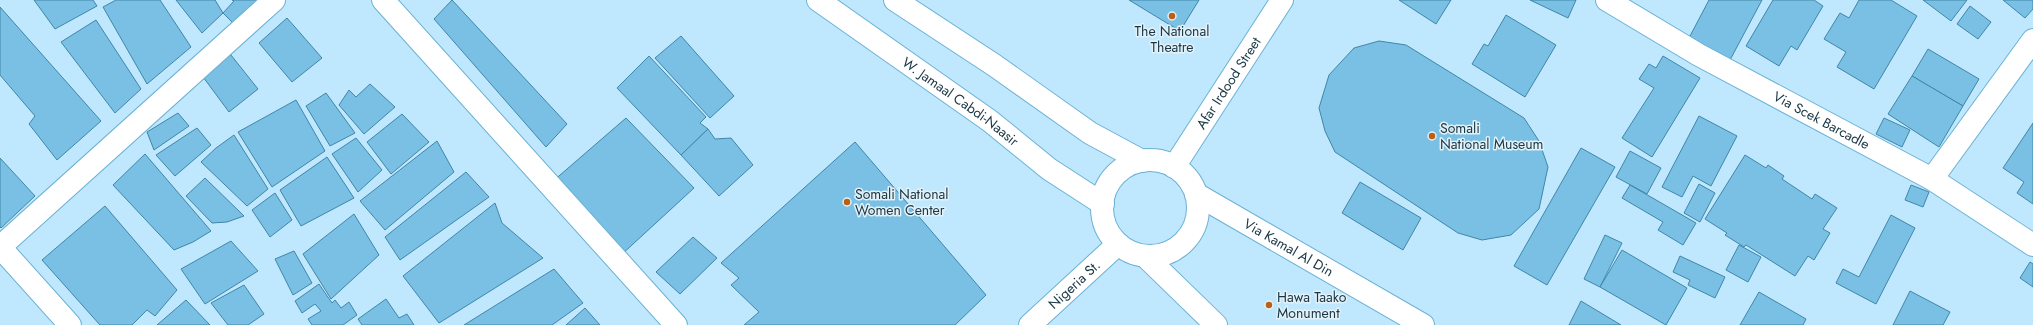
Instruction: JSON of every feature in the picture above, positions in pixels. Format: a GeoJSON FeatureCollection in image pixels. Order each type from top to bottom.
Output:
{"type":"FeatureCollection","features":[{"type":"Feature","properties":{"kind":"main road"},"geometry":{"type":"LineString","coordinates":[[70,325],[0,247],[274,0]]}},
{"type":"Feature","properties":{"kind":"main road"},"geometry":{"type":"LineString","coordinates":[[383,0],[676,325]]}},
{"type":"Feature","properties":{"kind":"main road","name":"W. Jamaal Cabdi-Naasir"},"geometry":{"type":"LineString","coordinates":[[818,0],[990,121],[1049,168],[1102,204]]}},
{"type":"Feature","properties":{"kind":"main road"},"geometry":{"type":"LineString","coordinates":[[895,0],[994,65],[1090,133],[1142,161]]}},
{"type":"Feature","properties":{"kind":"main road","name":"Afar Irdood Street"},"geometry":{"type":"LineString","coordinates":[[1174,167],[1282,0]]}},
{"type":"Feature","properties":{"kind":"main road","name":"Via Scek Barcadle"},"geometry":{"type":"LineString","coordinates":[[1608,0],[1700,55],[1932,180],[2033,245]]}},
{"type":"Feature","properties":{"kind":"main road"},"geometry":{"type":"LineString","coordinates":[[1932,180],[2033,40]]}},
{"type":"Feature","properties":{"kind":"main road"},"geometry":{"type":"LineString","coordinates":[[1142,161],[1159,161],[1174,167],[1188,179],[1196,194],[1198,210],[1195,226],[1187,240],[1175,250],[1161,255],[1145,256],[1131,252],[1118,244],[1109,232],[1104,219],[1102,204],[1106,189],[1115,176],[1127,166],[1142,161]]}},
{"type":"Feature","properties":{"kind":"main road","name":"Via Kamal Al Din"},"geometry":{"type":"LineString","coordinates":[[1196,194],[1423,325]]}},
{"type":"Feature","properties":{"kind":"main road","name":"Nigeria St."},"geometry":{"type":"LineString","coordinates":[[1030,325],[1118,244]]}},
{"type":"Feature","properties":{"kind":"main road"},"geometry":{"type":"LineString","coordinates":[[1145,256],[1216,325]]}},
{"type":"Feature","properties":{"kind":"building"},"geometry":{"type":"Polygon","coordinates":[[[34,0],[93,0],[97,6],[55,29],[34,0]]]}},
{"type":"Feature","properties":{"kind":"building"},"geometry":{"type":"Polygon","coordinates":[[[116,0],[160,0],[191,47],[147,84],[103,7],[116,0]]]}},
{"type":"Feature","properties":{"kind":"building"},"geometry":{"type":"Polygon","coordinates":[[[176,0],[215,0],[223,13],[202,33],[176,0]]]}},
{"type":"Feature","properties":{"kind":"building"},"geometry":{"type":"Polygon","coordinates":[[[232,0],[262,0],[235,25],[223,13],[234,1],[232,0]]]}},
{"type":"Feature","properties":{"kind":"building"},"geometry":{"type":"Polygon","coordinates":[[[452,0],[567,124],[546,147],[434,19],[452,0]]]}},
{"type":"Feature","properties":{"kind":"building","name":"The National Theatre"},"geometry":{"type":"Polygon","coordinates":[[[1129,0],[1199,0],[1180,31],[1129,0]]]}},
{"type":"Feature","properties":{"kind":"building"},"geometry":{"type":"Polygon","coordinates":[[[1399,0],[1451,0],[1436,24],[1399,0]]]}},
{"type":"Feature","properties":{"kind":"building"},"geometry":{"type":"Polygon","coordinates":[[[1530,0],[1576,0],[1568,18],[1530,0]]]}},
{"type":"Feature","properties":{"kind":"building"},"geometry":{"type":"Polygon","coordinates":[[[1709,0],[1762,0],[1730,60],[1689,38],[1709,0]]]}},
{"type":"Feature","properties":{"kind":"building"},"geometry":{"type":"Polygon","coordinates":[[[1773,0],[1814,0],[1823,6],[1797,50],[1791,46],[1779,66],[1746,46],[1773,0]]]}},
{"type":"Feature","properties":{"kind":"building"},"geometry":{"type":"Polygon","coordinates":[[[1859,0],[1891,0],[1917,16],[1874,89],[1837,67],[1846,52],[1824,39],[1840,13],[1849,18],[1859,0]]]}},
{"type":"Feature","properties":{"kind":"building"},"geometry":{"type":"Polygon","coordinates":[[[1923,0],[1967,0],[1951,21],[1923,0]]]}},
{"type":"Feature","properties":{"kind":"building"},"geometry":{"type":"Polygon","coordinates":[[[2003,0],[2033,0],[2033,9],[2025,18],[2003,0]]]}},
{"type":"Feature","properties":{"kind":"building"},"geometry":{"type":"Polygon","coordinates":[[[1970,6],[1991,22],[1978,39],[1957,24],[1970,6]]]}},
{"type":"Feature","properties":{"kind":"building"},"geometry":{"type":"Polygon","coordinates":[[[0,7],[101,121],[57,160],[29,124],[35,116],[0,75],[0,7]]]}},
{"type":"Feature","properties":{"kind":"building"},"geometry":{"type":"Polygon","coordinates":[[[1506,15],[1556,45],[1525,97],[1472,64],[1484,44],[1488,46],[1506,15]]]}},
{"type":"Feature","properties":{"kind":"building"},"geometry":{"type":"Polygon","coordinates":[[[287,18],[322,58],[292,82],[259,43],[287,18]]]}},
{"type":"Feature","properties":{"kind":"building"},"geometry":{"type":"Polygon","coordinates":[[[96,20],[141,89],[115,113],[61,42],[96,20]]]}},
{"type":"Feature","properties":{"kind":"building"},"geometry":{"type":"Polygon","coordinates":[[[681,36],[734,96],[710,118],[655,58],[681,36]]]}},
{"type":"Feature","properties":{"kind":"building"},"geometry":{"type":"Polygon","coordinates":[[[219,40],[258,89],[229,112],[192,62],[219,40]]]}},
{"type":"Feature","properties":{"kind":"building","name":"Somali National Museum"},"geometry":{"type":"Polygon","coordinates":[[[1379,41],[1406,45],[1524,118],[1539,141],[1548,167],[1539,209],[1511,235],[1482,240],[1458,233],[1335,152],[1325,131],[1319,108],[1329,75],[1354,48],[1379,41]]]}},
{"type":"Feature","properties":{"kind":"building"},"geometry":{"type":"Polygon","coordinates":[[[1928,49],[1979,79],[1963,106],[1912,76],[1928,49]]]}},
{"type":"Feature","properties":{"kind":"building"},"geometry":{"type":"Polygon","coordinates":[[[649,56],[706,117],[700,123],[708,129],[681,155],[617,88],[649,56]]]}},
{"type":"Feature","properties":{"kind":"building"},"geometry":{"type":"Polygon","coordinates":[[[1663,56],[1700,78],[1652,157],[1622,138],[1654,88],[1639,79],[1649,64],[1656,68],[1663,56]]]}},
{"type":"Feature","properties":{"kind":"building"},"geometry":{"type":"Polygon","coordinates":[[[1912,76],[1963,106],[1939,147],[1888,114],[1912,76]]]}},
{"type":"Feature","properties":{"kind":"building"},"geometry":{"type":"Polygon","coordinates":[[[370,84],[395,107],[364,134],[339,105],[349,90],[356,97],[370,84]]]}},
{"type":"Feature","properties":{"kind":"building"},"geometry":{"type":"Polygon","coordinates":[[[326,93],[355,133],[330,146],[306,106],[326,93]]]}},
{"type":"Feature","properties":{"kind":"building"},"geometry":{"type":"Polygon","coordinates":[[[296,100],[325,151],[272,187],[238,132],[296,100]]]}},
{"type":"Feature","properties":{"kind":"building"},"geometry":{"type":"Polygon","coordinates":[[[178,113],[189,126],[154,150],[147,132],[178,113]]]}},
{"type":"Feature","properties":{"kind":"building"},"geometry":{"type":"Polygon","coordinates":[[[402,114],[429,142],[391,174],[367,142],[402,114]]]}},
{"type":"Feature","properties":{"kind":"building"},"geometry":{"type":"Polygon","coordinates":[[[1699,116],[1737,136],[1711,186],[1693,176],[1682,197],[1662,187],[1699,116]]]}},
{"type":"Feature","properties":{"kind":"building"},"geometry":{"type":"Polygon","coordinates":[[[626,118],[694,188],[620,256],[552,182],[626,118]]]}},
{"type":"Feature","properties":{"kind":"building"},"geometry":{"type":"Polygon","coordinates":[[[1884,118],[1910,130],[1902,147],[1876,134],[1884,118]]]}},
{"type":"Feature","properties":{"kind":"building"},"geometry":{"type":"Polygon","coordinates":[[[2033,123],[2033,204],[2017,193],[2024,182],[2003,168],[2033,123]]]}},
{"type":"Feature","properties":{"kind":"building"},"geometry":{"type":"Polygon","coordinates":[[[197,128],[211,145],[175,176],[156,155],[197,128]]]}},
{"type":"Feature","properties":{"kind":"building"},"geometry":{"type":"Polygon","coordinates":[[[708,129],[715,139],[731,138],[753,165],[719,196],[681,155],[708,129]]]}},
{"type":"Feature","properties":{"kind":"building"},"geometry":{"type":"Polygon","coordinates":[[[234,135],[268,189],[247,206],[201,162],[216,148],[234,135]]]}},
{"type":"Feature","properties":{"kind":"building"},"geometry":{"type":"Polygon","coordinates":[[[356,138],[382,170],[358,192],[332,154],[356,138]]]}},
{"type":"Feature","properties":{"kind":"building"},"geometry":{"type":"Polygon","coordinates":[[[437,141],[454,172],[385,230],[360,201],[437,141]]]}},
{"type":"Feature","properties":{"kind":"building","name":"Somali National Women Center"},"geometry":{"type":"Polygon","coordinates":[[[855,142],[986,295],[955,325],[744,325],[759,312],[731,285],[739,278],[721,263],[855,142]]]}},
{"type":"Feature","properties":{"kind":"building","name":"Somali National Museum"},"geometry":{"type":"Polygon","coordinates":[[[1581,148],[1615,167],[1547,285],[1514,266],[1581,148]]]}},
{"type":"Feature","properties":{"kind":"building"},"geometry":{"type":"Polygon","coordinates":[[[1630,151],[1661,168],[1647,194],[1616,177],[1630,151]]]}},
{"type":"Feature","properties":{"kind":"building"},"geometry":{"type":"Polygon","coordinates":[[[145,154],[211,231],[193,242],[174,250],[113,185],[145,154]]]}},
{"type":"Feature","properties":{"kind":"building"},"geometry":{"type":"Polygon","coordinates":[[[1745,155],[1766,168],[1768,165],[1784,176],[1782,179],[1812,199],[1815,194],[1837,208],[1823,229],[1830,233],[1814,260],[1808,256],[1795,276],[1746,245],[1744,247],[1725,235],[1727,233],[1705,219],[1745,155]]]}},
{"type":"Feature","properties":{"kind":"building"},"geometry":{"type":"Polygon","coordinates":[[[327,157],[354,198],[301,226],[280,190],[327,157]]]}},
{"type":"Feature","properties":{"kind":"building"},"geometry":{"type":"Polygon","coordinates":[[[0,158],[35,196],[1,228],[0,227],[0,158]]]}},
{"type":"Feature","properties":{"kind":"building"},"geometry":{"type":"Polygon","coordinates":[[[466,172],[489,197],[400,260],[385,237],[466,172]]]}},
{"type":"Feature","properties":{"kind":"building"},"geometry":{"type":"Polygon","coordinates":[[[205,178],[244,216],[227,222],[212,223],[186,196],[205,178]]]}},
{"type":"Feature","properties":{"kind":"building"},"geometry":{"type":"Polygon","coordinates":[[[1360,182],[1421,218],[1403,250],[1342,213],[1360,182]]]}},
{"type":"Feature","properties":{"kind":"building"},"geometry":{"type":"Polygon","coordinates":[[[1699,184],[1715,193],[1700,222],[1684,213],[1699,184]]]}},
{"type":"Feature","properties":{"kind":"building"},"geometry":{"type":"Polygon","coordinates":[[[1630,185],[1696,223],[1683,245],[1658,230],[1663,222],[1622,198],[1630,185]]]}},
{"type":"Feature","properties":{"kind":"building"},"geometry":{"type":"Polygon","coordinates":[[[1911,185],[1929,192],[1923,207],[1905,200],[1911,185]]]}},
{"type":"Feature","properties":{"kind":"building"},"geometry":{"type":"Polygon","coordinates":[[[275,193],[292,220],[270,237],[252,210],[275,193]]]}},
{"type":"Feature","properties":{"kind":"building"},"geometry":{"type":"Polygon","coordinates":[[[495,203],[502,223],[543,258],[439,323],[403,276],[495,203]]]}},
{"type":"Feature","properties":{"kind":"building"},"geometry":{"type":"Polygon","coordinates":[[[105,206],[177,290],[155,316],[147,310],[132,325],[100,325],[42,260],[105,206]]]}},
{"type":"Feature","properties":{"kind":"building"},"geometry":{"type":"Polygon","coordinates":[[[354,214],[379,255],[331,299],[303,254],[354,214]]]}},
{"type":"Feature","properties":{"kind":"building"},"geometry":{"type":"Polygon","coordinates":[[[1891,215],[1915,228],[1876,304],[1836,283],[1843,269],[1859,277],[1891,215]]]}},
{"type":"Feature","properties":{"kind":"building"},"geometry":{"type":"Polygon","coordinates":[[[1605,235],[1622,243],[1600,287],[1584,279],[1605,235]]]}},
{"type":"Feature","properties":{"kind":"building"},"geometry":{"type":"Polygon","coordinates":[[[693,237],[717,258],[680,294],[656,272],[693,237]]]}},
{"type":"Feature","properties":{"kind":"building"},"geometry":{"type":"Polygon","coordinates":[[[231,241],[258,271],[205,304],[181,269],[231,241]]]}},
{"type":"Feature","properties":{"kind":"building"},"geometry":{"type":"Polygon","coordinates":[[[1739,245],[1761,257],[1748,282],[1726,270],[1739,245]]]}},
{"type":"Feature","properties":{"kind":"building"},"geometry":{"type":"Polygon","coordinates":[[[1622,250],[1687,288],[1666,325],[1600,287],[1622,250]]]}},
{"type":"Feature","properties":{"kind":"building"},"geometry":{"type":"Polygon","coordinates":[[[294,251],[312,283],[293,295],[275,259],[294,251]]]}},
{"type":"Feature","properties":{"kind":"building"},"geometry":{"type":"Polygon","coordinates":[[[1680,256],[1725,277],[1715,298],[1688,285],[1690,280],[1673,272],[1680,256]]]}},
{"type":"Feature","properties":{"kind":"building"},"geometry":{"type":"Polygon","coordinates":[[[2030,262],[2033,264],[2033,287],[2020,278],[2030,262]]]}},
{"type":"Feature","properties":{"kind":"building"},"geometry":{"type":"Polygon","coordinates":[[[554,269],[583,303],[552,325],[464,325],[554,269]]]}},
{"type":"Feature","properties":{"kind":"building"},"geometry":{"type":"Polygon","coordinates":[[[319,284],[332,303],[335,300],[341,308],[349,302],[357,315],[343,325],[312,325],[308,319],[321,311],[315,304],[302,313],[295,301],[319,284]]]}},
{"type":"Feature","properties":{"kind":"building"},"geometry":{"type":"Polygon","coordinates":[[[244,285],[264,314],[248,325],[228,325],[211,303],[244,285]]]}},
{"type":"Feature","properties":{"kind":"building"},"geometry":{"type":"Polygon","coordinates":[[[1910,291],[1950,312],[1943,325],[1893,325],[1910,291]]]}},
{"type":"Feature","properties":{"kind":"building"},"geometry":{"type":"Polygon","coordinates":[[[1759,292],[1806,319],[1803,325],[1740,325],[1759,292]]]}},
{"type":"Feature","properties":{"kind":"building"},"geometry":{"type":"Polygon","coordinates":[[[386,299],[399,318],[407,314],[414,325],[362,325],[358,319],[386,299]]]}},
{"type":"Feature","properties":{"kind":"building"},"geometry":{"type":"Polygon","coordinates":[[[186,300],[210,325],[157,325],[186,300]]]}},
{"type":"Feature","properties":{"kind":"building"},"geometry":{"type":"Polygon","coordinates":[[[1581,301],[1621,325],[1569,325],[1581,301]]]}},
{"type":"Feature","properties":{"kind":"building"},"geometry":{"type":"Polygon","coordinates":[[[585,308],[600,325],[566,325],[585,308]]]}},
{"type":"Feature","properties":{"kind":"place","name":"The National Theatre"},"geometry":{"type":"Point","coordinates":[1172,16]}},
{"type":"Feature","properties":{"kind":"place","name":"Somali National Museum"},"geometry":{"type":"Point","coordinates":[1432,136]}},
{"type":"Feature","properties":{"kind":"place","name":"Somali National Women Center"},"geometry":{"type":"Point","coordinates":[847,202]}},
{"type":"Feature","properties":{"kind":"place","name":"Hawa Taako Monument"},"geometry":{"type":"Point","coordinates":[1269,305]}}]}
